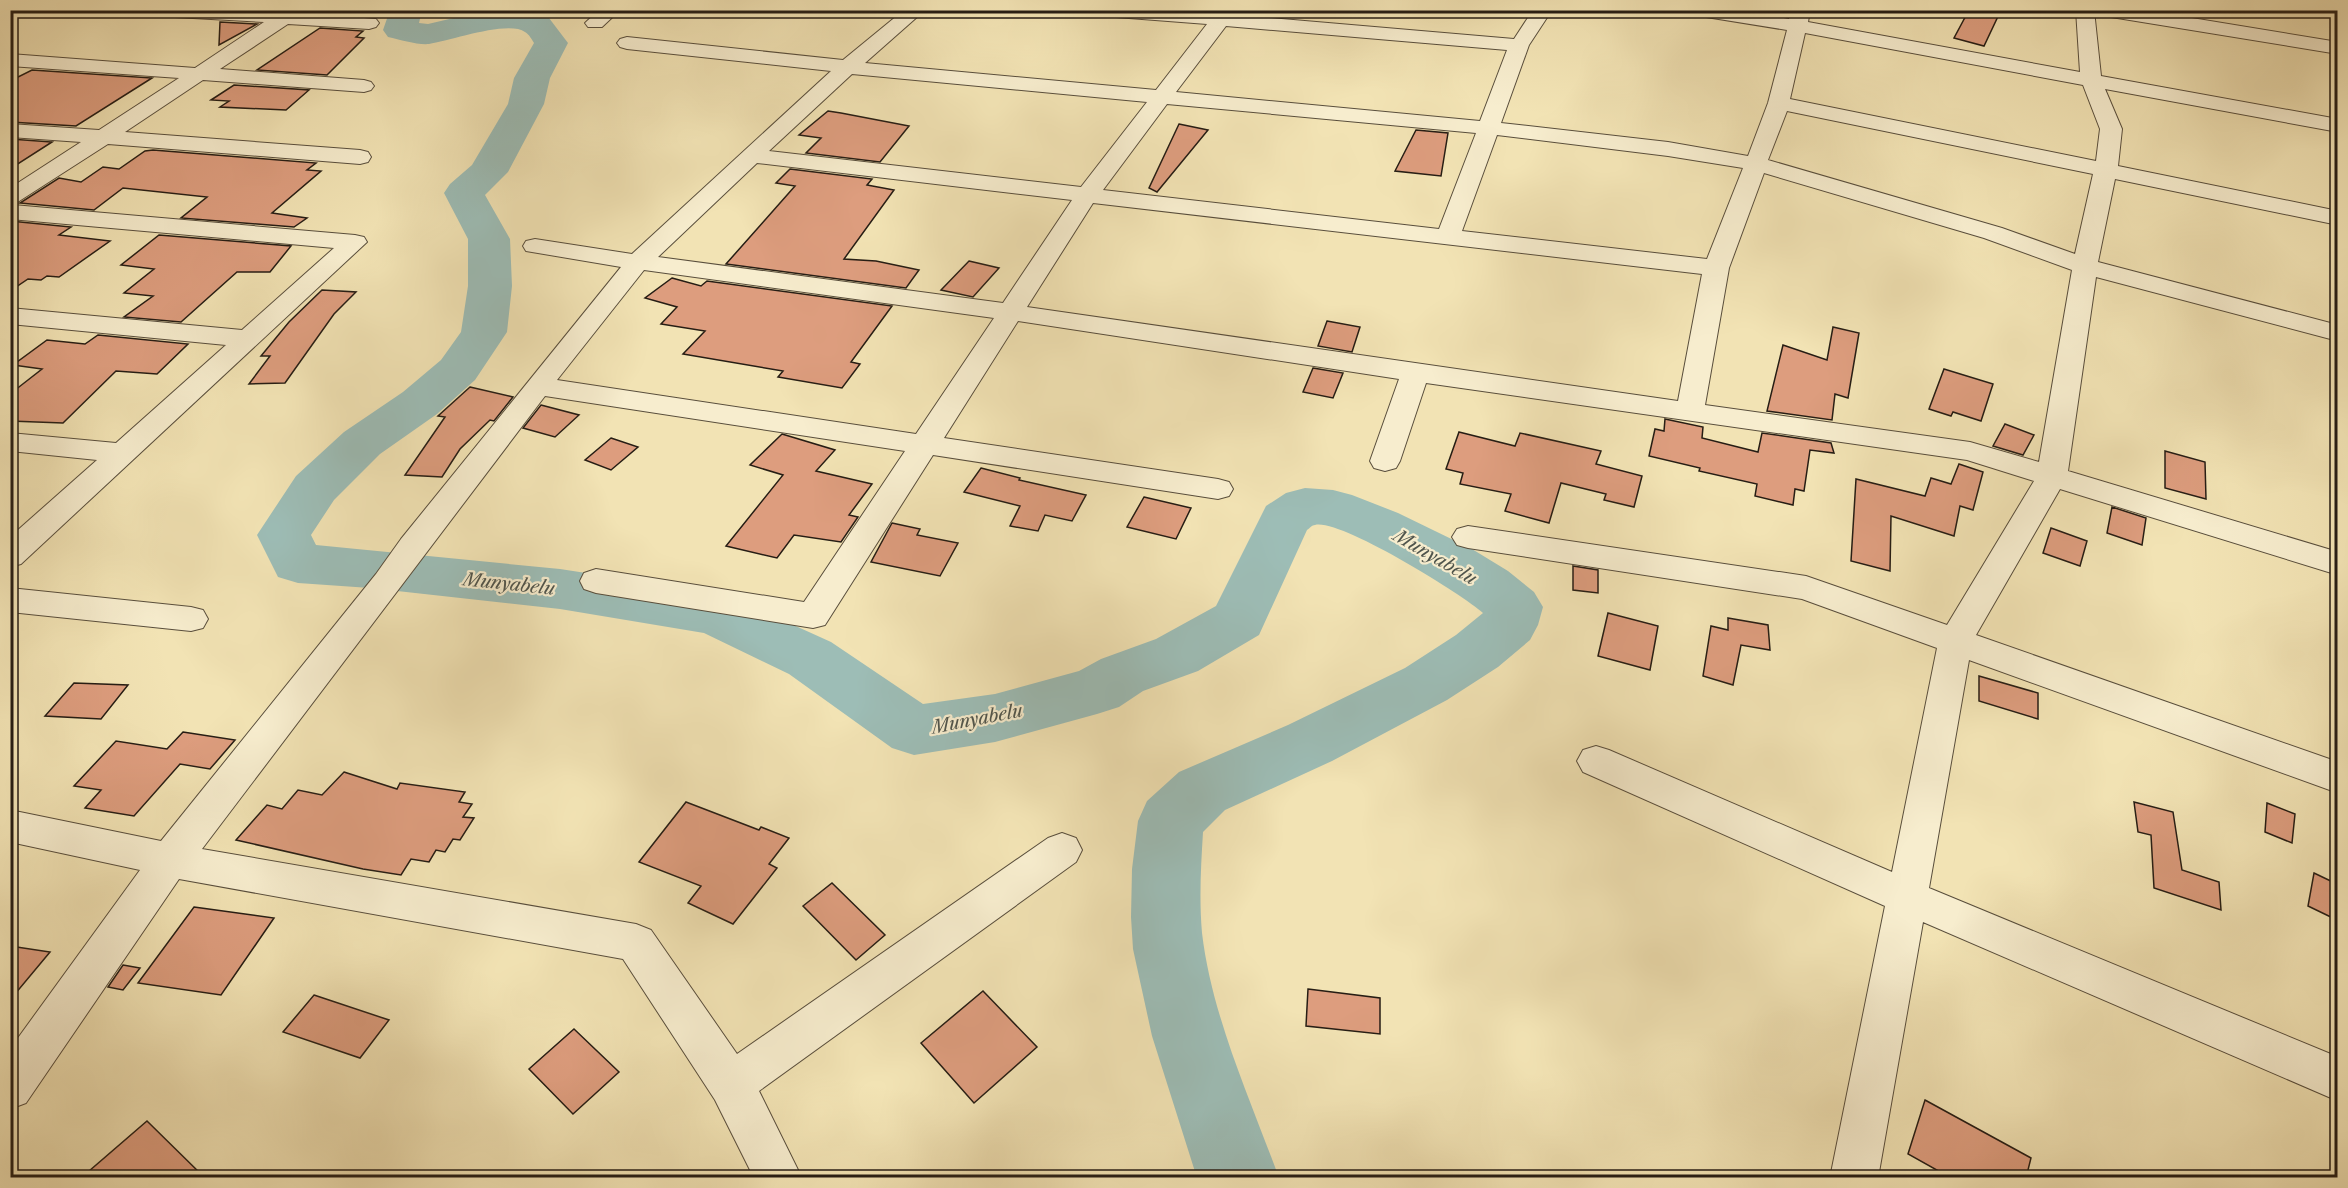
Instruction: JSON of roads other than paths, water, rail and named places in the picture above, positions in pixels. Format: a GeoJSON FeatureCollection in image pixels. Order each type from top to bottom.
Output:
{"type":"FeatureCollection","features":[{"type":"Feature","properties":{"kind":"street"},"geometry":{"type":"LineString","coordinates":[[157,10],[290,15],[369,23]]}},
{"type":"Feature","properties":{"kind":"street"},"geometry":{"type":"LineString","coordinates":[[595,23],[611,10]]}},
{"type":"Feature","properties":{"kind":"street"},"geometry":{"type":"LineString","coordinates":[[10,1087],[170,860],[538,386],[638,262],[848,67],[916,10]]}},
{"type":"Feature","properties":{"kind":"street"},"geometry":{"type":"LineString","coordinates":[[1103,10],[1224,16],[1518,45]]}},
{"type":"Feature","properties":{"kind":"street"},"geometry":{"type":"LineString","coordinates":[[1448,237],[1490,128],[1518,45],[1543,10]]}},
{"type":"Feature","properties":{"kind":"street"},"geometry":{"type":"LineString","coordinates":[[1700,10],[1799,18],[2091,81],[2337,126]]}},
{"type":"Feature","properties":{"kind":"street"},"geometry":{"type":"LineString","coordinates":[[1854,1178],[1955,641],[2052,476],[2085,266],[2106,170],[2111,129],[2091,81],[2085,10]]}},
{"type":"Feature","properties":{"kind":"street"},"geometry":{"type":"LineString","coordinates":[[2105,10],[2337,48]]}},
{"type":"Feature","properties":{"kind":"street"},"geometry":{"type":"LineString","coordinates":[[10,199],[290,15]]}},
{"type":"Feature","properties":{"kind":"street"},"geometry":{"type":"LineString","coordinates":[[596,581],[813,616],[1086,196],[1224,16]]}},
{"type":"Feature","properties":{"kind":"street"},"geometry":{"type":"LineString","coordinates":[[1690,411],[1716,268],[1779,104],[1799,18]]}},
{"type":"Feature","properties":{"kind":"street"},"geometry":{"type":"LineString","coordinates":[[627,43],[848,67],[1490,128],[1668,149],[1756,164],[1993,233],[2085,266],[2337,333]]}},
{"type":"Feature","properties":{"kind":"street"},"geometry":{"type":"LineString","coordinates":[[10,60],[364,86]]}},
{"type":"Feature","properties":{"kind":"street"},"geometry":{"type":"LineString","coordinates":[[1779,104],[2337,218]]}},
{"type":"Feature","properties":{"kind":"street"},"geometry":{"type":"LineString","coordinates":[[10,130],[360,158]]}},
{"type":"Feature","properties":{"kind":"street"},"geometry":{"type":"LineString","coordinates":[[751,156],[1716,268]]}},
{"type":"Feature","properties":{"kind":"street"},"geometry":{"type":"LineString","coordinates":[[10,212],[355,242],[10,556]]}},
{"type":"Feature","properties":{"kind":"street"},"geometry":{"type":"LineString","coordinates":[[535,246],[1010,312],[1415,373],[1970,451],[2337,564]]}},
{"type":"Feature","properties":{"kind":"street"},"geometry":{"type":"LineString","coordinates":[[10,316],[249,339]]}},
{"type":"Feature","properties":{"kind":"street"},"geometry":{"type":"LineString","coordinates":[[1385,461],[1415,373]]}},
{"type":"Feature","properties":{"kind":"street"},"geometry":{"type":"LineString","coordinates":[[538,386],[1218,489]]}},
{"type":"Feature","properties":{"kind":"street"},"geometry":{"type":"LineString","coordinates":[[10,442],[123,453]]}},
{"type":"Feature","properties":{"kind":"street"},"geometry":{"type":"LineString","coordinates":[[1468,537],[1806,588],[2337,778]]}},
{"type":"Feature","properties":{"kind":"street"},"geometry":{"type":"LineString","coordinates":[[10,600],[191,619]]}},
{"type":"Feature","properties":{"kind":"street"},"geometry":{"type":"LineString","coordinates":[[1596,761],[1907,897],[2337,1079]]}},
{"type":"Feature","properties":{"kind":"street"},"geometry":{"type":"LineString","coordinates":[[10,826],[170,860],[636,943],[731,1084],[779,1178]]}},
{"type":"Feature","properties":{"kind":"street"},"geometry":{"type":"LineString","coordinates":[[731,1084],[1062,850]]}},
{"type":"Feature","properties":{"kind":"waterway","name":"Munyabelu"},"geometry":{"type":"LineString","coordinates":[[406,10],[400,30],[428,34],[475,23],[512,19],[537,25],[551,43],[532,78],[526,104],[488,172],[464,193],[489,239],[490,286],[484,332],[458,370],[420,403],[362,443],[315,488],[284,535],[298,563],[370,568],[560,589],[716,614],[810,658],[914,730],[995,718],[1097,690],[1122,675],[1177,655],[1238,620],[1285,519],[1305,506],[1333,508],[1379,526],[1452,563],[1488,585],[1514,607],[1509,625],[1477,651],[1426,684],[1310,743],[1202,791],[1171,821],[1166,901],[1169,949],[1190,1036],[1238,1178]]}}]}
